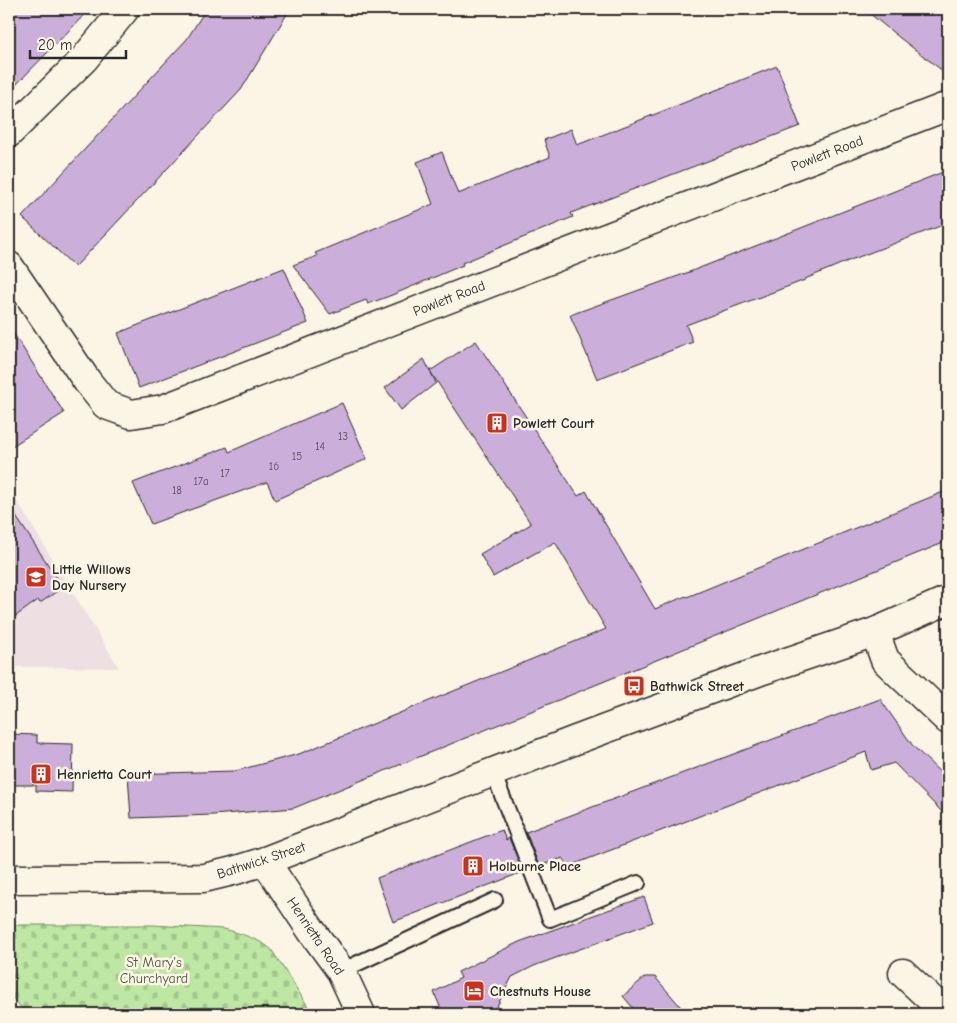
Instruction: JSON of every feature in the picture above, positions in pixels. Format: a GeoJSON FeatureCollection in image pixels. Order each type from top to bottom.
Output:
{"type":"FeatureCollection","features":[{"type":"Feature","properties":{"kind":"main road"},"geometry":{"type":"LineString","coordinates":[[9,133],[84,59],[125,9]]}},
{"type":"Feature","properties":{"kind":"main road","name":"Powlett Road"},"geometry":{"type":"LineString","coordinates":[[9,266],[87,381],[106,405],[130,414],[163,409],[948,106]]}},
{"type":"Feature","properties":{"kind":"main road","name":"Bathwick Street"},"geometry":{"type":"LineString","coordinates":[[9,879],[204,878],[233,871],[265,861],[763,670],[875,632],[948,600]]}},
{"type":"Feature","properties":{"kind":"main road"},"geometry":{"type":"LineString","coordinates":[[875,632],[885,660],[948,720]]}},
{"type":"Feature","properties":{"kind":"main road","name":"Henrietta Road"},"geometry":{"type":"LineString","coordinates":[[265,861],[311,930],[341,970],[361,1014]]}},
{"type":"Feature","properties":{"kind":"main road"},"geometry":{"type":"LineString","coordinates":[[903,973],[947,1014]]}},
{"type":"Feature","properties":{"kind":"lane"},"geometry":{"type":"LineString","coordinates":[[493,772],[550,919],[638,883]]}},
{"type":"Feature","properties":{"kind":"lane"},"geometry":{"type":"LineString","coordinates":[[341,970],[495,900]]}},
{"type":"Feature","properties":{"kind":"shaded area","name":"Little Willows Day Nursery"},"geometry":{"type":"Polygon","coordinates":[[[9,488],[119,668],[9,667],[9,488]]]}},
{"type":"Feature","properties":{"kind":"green space","name":"St Mary's Churchyard"},"geometry":{"type":"Polygon","coordinates":[[[9,925],[152,925],[224,929],[242,934],[255,939],[271,949],[313,1014],[27,1014],[9,994],[9,925]]]}},
{"type":"Feature","properties":{"kind":"building"},"geometry":{"type":"Polygon","coordinates":[[[9,9],[90,9],[9,92],[9,9]]]}},
{"type":"Feature","properties":{"kind":"building"},"geometry":{"type":"Polygon","coordinates":[[[206,9],[290,9],[241,90],[75,267],[22,217],[187,39],[206,9]]]}},
{"type":"Feature","properties":{"kind":"building"},"geometry":{"type":"Polygon","coordinates":[[[864,9],[948,9],[948,75],[900,38],[864,9]]]}},
{"type":"Feature","properties":{"kind":"building"},"geometry":{"type":"Polygon","coordinates":[[[777,66],[800,126],[571,213],[573,217],[462,263],[463,265],[392,295],[368,304],[366,300],[330,314],[293,265],[317,256],[315,253],[433,204],[417,162],[442,152],[458,194],[550,157],[544,140],[571,129],[577,145],[777,66]]]}},
{"type":"Feature","properties":{"kind":"building"},"geometry":{"type":"Polygon","coordinates":[[[948,170],[948,223],[686,325],[693,342],[597,379],[570,315],[692,271],[948,170]]]}},
{"type":"Feature","properties":{"kind":"building"},"geometry":{"type":"Polygon","coordinates":[[[284,268],[308,323],[139,388],[118,333],[284,268]]]}},
{"type":"Feature","properties":{"kind":"building"},"geometry":{"type":"Polygon","coordinates":[[[9,326],[64,413],[9,448],[9,326]]]}},
{"type":"Feature","properties":{"kind":"building"},"geometry":{"type":"Polygon","coordinates":[[[476,341],[578,496],[586,491],[655,609],[948,490],[948,541],[294,808],[213,815],[131,818],[128,774],[235,771],[299,754],[606,629],[555,542],[493,577],[480,554],[531,524],[430,371],[476,341]]]}},
{"type":"Feature","properties":{"kind":"building"},"geometry":{"type":"Polygon","coordinates":[[[424,359],[436,383],[401,410],[385,388],[424,359]]]}},
{"type":"Feature","properties":{"kind":"building"},"geometry":{"type":"Polygon","coordinates":[[[342,403],[367,459],[275,500],[267,482],[151,524],[133,483],[227,447],[229,452],[342,403]]]}},
{"type":"Feature","properties":{"kind":"building"},"geometry":{"type":"Polygon","coordinates":[[[9,506],[63,587],[40,603],[38,600],[9,621],[9,506]]]}},
{"type":"Feature","properties":{"kind":"building"},"geometry":{"type":"Polygon","coordinates":[[[880,699],[913,746],[948,780],[948,818],[894,763],[871,770],[866,752],[567,867],[563,858],[539,866],[526,832],[880,699]]]}},
{"type":"Feature","properties":{"kind":"building","name":"Henrietta Court"},"geometry":{"type":"Polygon","coordinates":[[[9,734],[37,735],[37,743],[73,744],[72,792],[36,791],[36,785],[9,785],[9,734]]]}},
{"type":"Feature","properties":{"kind":"building"},"geometry":{"type":"Polygon","coordinates":[[[502,830],[506,840],[509,838],[523,872],[393,922],[377,878],[502,830]]]}},
{"type":"Feature","properties":{"kind":"building"},"geometry":{"type":"Polygon","coordinates":[[[644,897],[653,922],[534,966],[512,977],[493,1014],[443,1014],[434,992],[461,978],[458,972],[519,942],[644,897]]]}},
{"type":"Feature","properties":{"kind":"building"},"geometry":{"type":"Polygon","coordinates":[[[645,977],[655,977],[687,1014],[638,1014],[623,996],[645,977]]]}},
{"type":"Feature","properties":{"kind":"place","name":"Powlett Court"},"geometry":{"type":"Point","coordinates":[497,423]}},
{"type":"Feature","properties":{"kind":"place","name":"Little Willows Day Nursery"},"geometry":{"type":"Point","coordinates":[36,577]}},
{"type":"Feature","properties":{"kind":"place","name":"Bathwick Street"},"geometry":{"type":"Point","coordinates":[634,686]}},
{"type":"Feature","properties":{"kind":"place","name":"Henrietta Court"},"geometry":{"type":"Point","coordinates":[41,774]}},
{"type":"Feature","properties":{"kind":"place","name":"Holburne Place"},"geometry":{"type":"Point","coordinates":[473,866]}},
{"type":"Feature","properties":{"kind":"place","name":"Chestnuts House"},"geometry":{"type":"Point","coordinates":[474,991]}}]}
